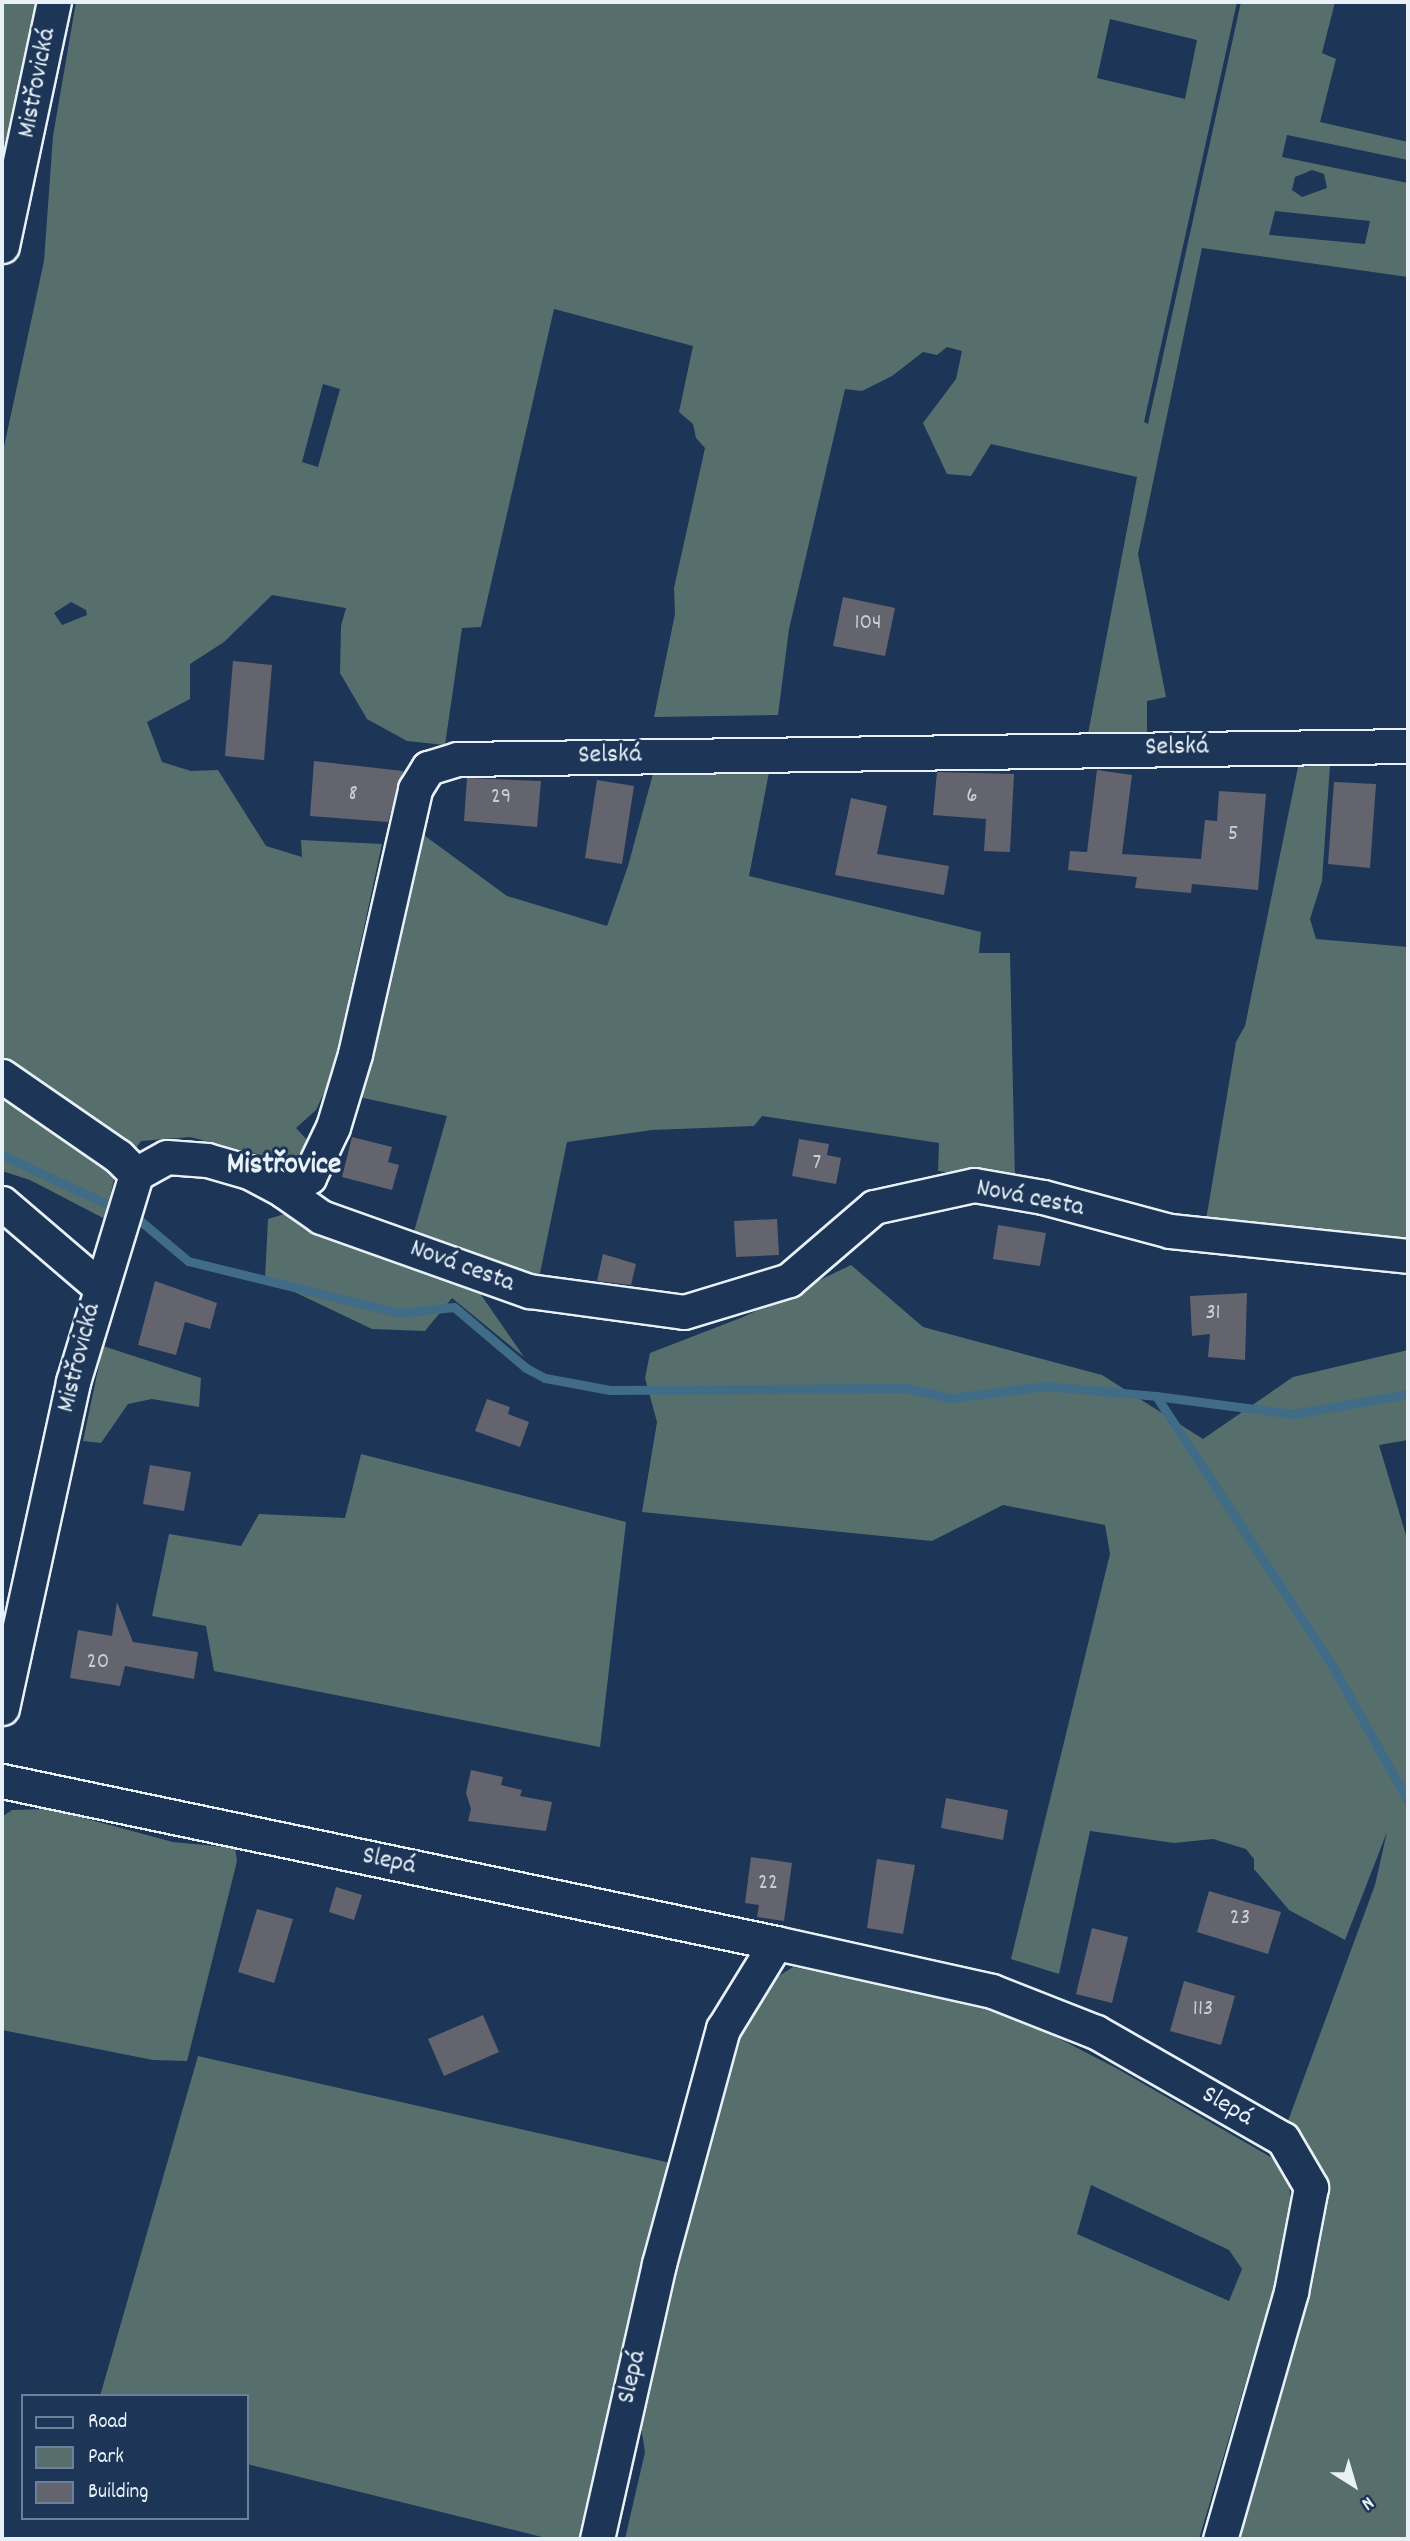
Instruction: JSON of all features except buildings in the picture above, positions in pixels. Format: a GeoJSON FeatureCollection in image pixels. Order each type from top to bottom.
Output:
{"type":"FeatureCollection","features":[{"type":"Feature","properties":{"kind":"street","name":"Mistřovická"},"geometry":{"type":"LineString","coordinates":[[2,246],[54,2]]}},
{"type":"Feature","properties":{"kind":"street","name":"Selská"},"geometry":{"type":"LineString","coordinates":[[284,1191],[309,1177],[333,1127],[355,1055],[415,789],[428,768],[457,759],[485,758],[1408,746]]}},
{"type":"Feature","properties":{"kind":"street"},"geometry":{"type":"LineString","coordinates":[[2,1076],[118,1156],[129,1198]]}},
{"type":"Feature","properties":{"kind":"street"},"geometry":{"type":"LineString","coordinates":[[129,1198],[167,1157],[207,1160],[249,1172],[284,1191]]}},
{"type":"Feature","properties":{"kind":"street","name":"Nová cesta"},"geometry":{"type":"LineString","coordinates":[[284,1191],[321,1217],[529,1291],[684,1312],[789,1280],[874,1207],[974,1185],[1043,1197],[1170,1231],[1408,1256]]}},
{"type":"Feature","properties":{"kind":"street","name":"Mistřovická"},"geometry":{"type":"LineString","coordinates":[[2,1708],[73,1382],[99,1286],[129,1198]]}},
{"type":"Feature","properties":{"kind":"street"},"geometry":{"type":"LineString","coordinates":[[2,1203],[99,1286]]}},
{"type":"Feature","properties":{"kind":"street","name":"Slepá"},"geometry":{"type":"LineString","coordinates":[[2,1781],[776,1943],[992,1991],[1096,2032],[1283,2140],[1311,2187],[1291,2292],[1220,2539]]}},
{"type":"Feature","properties":{"kind":"street","name":"Slepá"},"geometry":{"type":"LineString","coordinates":[[597,2539],[659,2264],[723,2029],[776,1943]]}},
{"type":"Feature","properties":{"kind":"green space"},"geometry":{"type":"Polygon","coordinates":[[[2,2],[44,2],[2,191],[2,2]]]}},
{"type":"Feature","properties":{"kind":"green space"},"geometry":{"type":"Polygon","coordinates":[[[76,2],[1237,2],[1144,422],[1148,424],[1241,2],[1335,2],[1322,53],[1336,59],[1320,122],[1408,142],[1408,160],[1287,135],[1282,157],[1408,183],[1408,277],[1202,248],[1138,554],[1166,697],[1147,701],[1147,732],[1088,734],[1137,477],[991,444],[971,476],[947,474],[923,423],[956,379],[962,351],[947,347],[937,355],[923,352],[892,376],[862,391],[845,389],[789,629],[778,715],[654,717],[675,614],[674,588],[705,448],[696,438],[693,424],[679,412],[693,346],[554,309],[481,627],[462,628],[445,745],[407,741],[367,719],[340,673],[341,626],[346,608],[272,595],[224,642],[190,664],[190,699],[147,722],[162,762],[191,771],[218,770],[266,846],[302,857],[301,840],[382,844],[332,1076],[316,1110],[296,1128],[309,1142],[292,1163],[190,1137],[141,1141],[114,1179],[105,1219],[30,1180],[2,1171],[2,456],[44,261],[53,136],[76,2]],[[1110,19],[1097,78],[1185,99],[1197,40],[1110,19]],[[1312,170],[1295,177],[1292,190],[1302,197],[1327,188],[1324,174],[1312,170]],[[1275,211],[1269,235],[1365,244],[1370,221],[1275,211]],[[323,384],[302,462],[318,467],[340,389],[323,384]],[[71,602],[54,613],[62,625],[87,615],[86,610],[71,602]]]}},
{"type":"Feature","properties":{"kind":"green space"},"geometry":{"type":"Polygon","coordinates":[[[1330,765],[1322,881],[1310,919],[1316,939],[1408,947],[1408,1240],[1205,1226],[1236,1042],[1245,1026],[1298,767],[1330,765]]]}},
{"type":"Feature","properties":{"kind":"green space"},"geometry":{"type":"Polygon","coordinates":[[[770,767],[749,876],[981,932],[979,953],[1010,953],[1015,1181],[938,1171],[939,1143],[762,1116],[754,1126],[652,1130],[567,1142],[538,1283],[411,1242],[447,1116],[359,1097],[421,833],[507,896],[607,926],[628,866],[654,770],[770,767]]]}},
{"type":"Feature","properties":{"kind":"green space"},"geometry":{"type":"Polygon","coordinates":[[[288,1213],[477,1289],[524,1357],[452,1298],[425,1331],[372,1329],[265,1278],[268,1219],[288,1213]]]}},
{"type":"Feature","properties":{"kind":"green space"},"geometry":{"type":"Polygon","coordinates":[[[851,1265],[923,1327],[1102,1375],[1203,1439],[1293,1377],[1408,1350],[1408,1440],[1379,1445],[1408,1542],[1408,2539],[1232,2539],[1313,2245],[1285,2129],[1375,1885],[1387,1832],[1345,1940],[1289,1910],[1254,1869],[1254,1859],[1246,1849],[1213,1839],[1174,1843],[1090,1831],[1059,1974],[1011,1959],[1110,1554],[1105,1525],[1003,1505],[932,1541],[642,1512],[657,1422],[645,1378],[650,1353],[743,1317],[851,1265]]]}},
{"type":"Feature","properties":{"kind":"green space"},"geometry":{"type":"Polygon","coordinates":[[[103,1346],[201,1378],[199,1407],[152,1399],[128,1404],[101,1443],[83,1441],[103,1346]]]}},
{"type":"Feature","properties":{"kind":"green space"},"geometry":{"type":"Polygon","coordinates":[[[361,1454],[626,1522],[600,1747],[214,1671],[206,1626],[152,1616],[169,1534],[241,1546],[259,1514],[345,1518],[361,1454]]]}},
{"type":"Feature","properties":{"kind":"green space"},"geometry":{"type":"Polygon","coordinates":[[[50,1809],[173,1842],[235,1848],[237,1861],[187,2061],[153,2060],[2,2030],[2,1817],[12,1810],[50,1809]]]}},
{"type":"Feature","properties":{"kind":"green space"},"geometry":{"type":"Polygon","coordinates":[[[793,1967],[1000,2008],[1116,2068],[1274,2159],[1288,2179],[1294,2219],[1199,2539],[625,2539],[645,2452],[640,2421],[700,2167],[741,2025],[763,1986],[793,1967]],[[1091,2185],[1077,2234],[1229,2301],[1242,2269],[1229,2250],[1091,2185]]]}},
{"type":"Feature","properties":{"kind":"green space"},"geometry":{"type":"Polygon","coordinates":[[[198,2056],[675,2164],[583,2539],[550,2539],[248,2464],[248,2394],[101,2394],[198,2056]]]}},
{"type":"Feature","properties":{"kind":"waterway"},"geometry":{"type":"LineString","coordinates":[[2,1155],[137,1218],[188,1261],[400,1313],[454,1307],[526,1368],[545,1378],[610,1390],[905,1388],[951,1398],[1045,1386],[1156,1396],[1332,1665],[1408,1801]]}},
{"type":"Feature","properties":{"kind":"waterway"},"geometry":{"type":"LineString","coordinates":[[1156,1396],[1293,1414],[1408,1394]]}},
{"type":"Feature","properties":{"kind":"district","name":"Mistřovice"},"geometry":{"type":"Point","coordinates":[284,1167]}}]}
